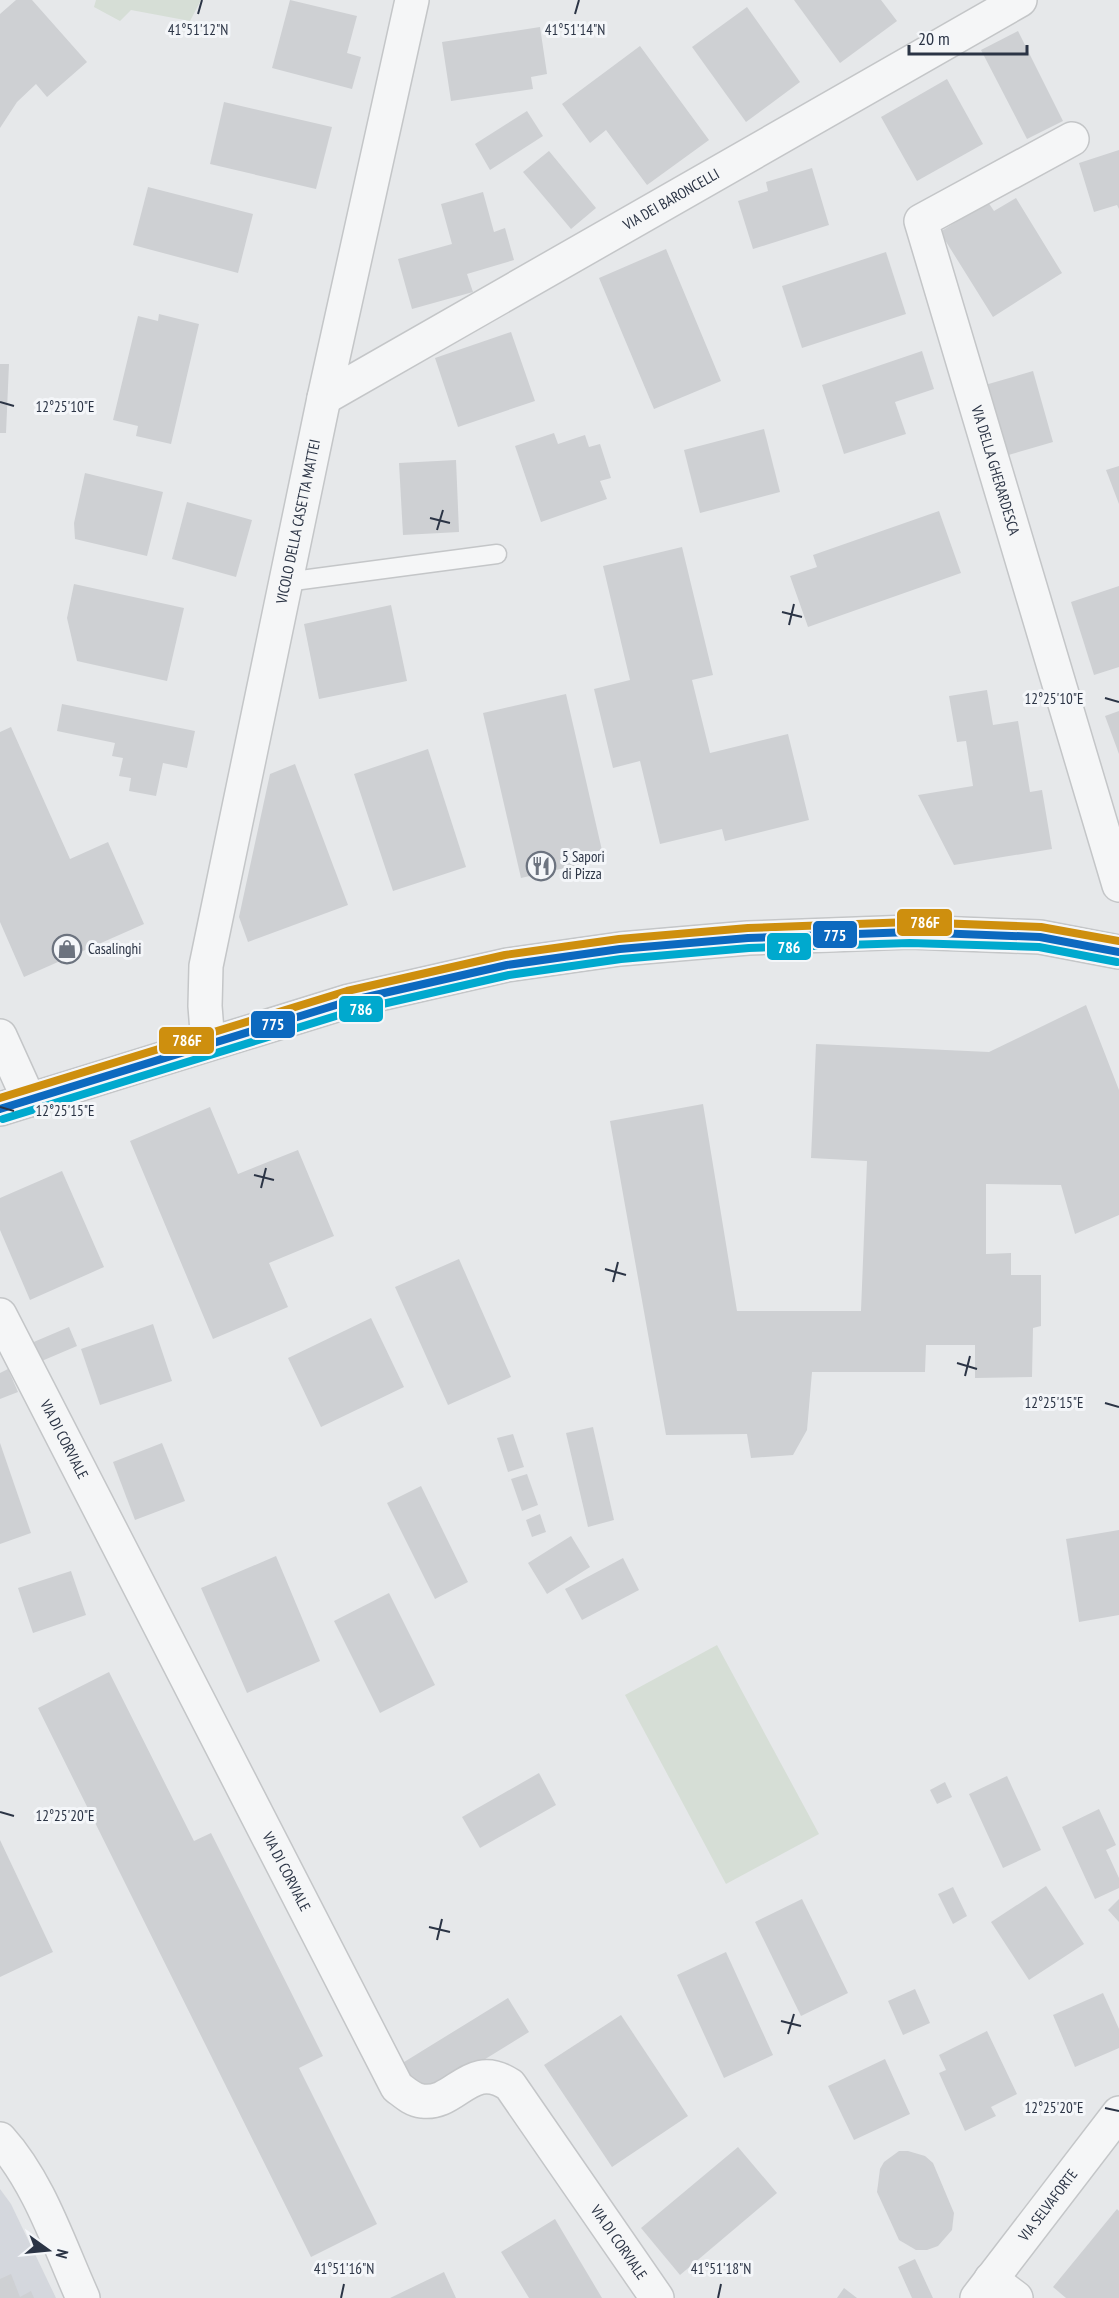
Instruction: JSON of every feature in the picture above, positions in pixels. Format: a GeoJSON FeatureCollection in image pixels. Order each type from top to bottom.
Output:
{"type":"FeatureCollection","features":[{"type":"Feature","properties":{"kind":"main road"},"geometry":{"type":"LineString","coordinates":[[14,1105],[349,1001],[507,965],[631,948],[748,938],[931,932],[1050,938],[1119,952]]}},
{"type":"Feature","properties":{"kind":"street","name":"VICOLO DELLA CASETTA MATTEI"},"geometry":{"type":"LineString","coordinates":[[208,1044],[205,1006],[206,966],[324,398],[412,0]]}},
{"type":"Feature","properties":{"kind":"street","name":"VIA DEI BARONCELLI"},"geometry":{"type":"LineString","coordinates":[[324,398],[1020,0]]}},
{"type":"Feature","properties":{"kind":"street","name":"VIA DELLA GHERARDESCA"},"geometry":{"type":"LineString","coordinates":[[1072,138],[921,221],[1119,885]]}},
{"type":"Feature","properties":{"kind":"street"},"geometry":{"type":"LineString","coordinates":[[0,1036],[14,1105]]}},
{"type":"Feature","properties":{"kind":"street","name":"VIA DI CORVIALE"},"geometry":{"type":"LineString","coordinates":[[0,1315],[397,2087],[412,2098],[423,2101],[437,2100],[475,2078],[489,2076],[510,2085],[657,2298]]}},
{"type":"Feature","properties":{"kind":"street","name":"VIA SELVAFORTE"},"geometry":{"type":"LineString","coordinates":[[995,2292],[1119,2113]]}},
{"type":"Feature","properties":{"kind":"street"},"geometry":{"type":"LineString","coordinates":[[0,2139],[12,2152],[32,2187],[83,2298]]}},
{"type":"Feature","properties":{"kind":"lane"},"geometry":{"type":"LineString","coordinates":[[286,582],[497,554]]}},
{"type":"Feature","properties":{"kind":"shaded area"},"geometry":{"type":"Polygon","coordinates":[[[96,0],[201,0],[190,21],[131,10],[120,21],[94,7],[96,0]]]}},
{"type":"Feature","properties":{"kind":"shaded area"},"geometry":{"type":"Polygon","coordinates":[[[717,1645],[819,1834],[726,1884],[625,1695],[717,1645]]]}},
{"type":"Feature","properties":{"kind":"shaded area"},"geometry":{"type":"Polygon","coordinates":[[[0,2189],[11,2204],[56,2298],[0,2298],[0,2189]]]}},
{"type":"Feature","properties":{"kind":"building"},"geometry":{"type":"Polygon","coordinates":[[[16,0],[32,0],[87,62],[47,97],[36,84],[17,102],[0,128],[0,14],[16,0]]]}},
{"type":"Feature","properties":{"kind":"building"},"geometry":{"type":"Polygon","coordinates":[[[290,0],[357,16],[347,53],[361,57],[352,89],[272,68],[290,0]]]}},
{"type":"Feature","properties":{"kind":"building"},"geometry":{"type":"Polygon","coordinates":[[[794,0],[881,0],[897,21],[840,63],[794,0]]]}},
{"type":"Feature","properties":{"kind":"building"},"geometry":{"type":"Polygon","coordinates":[[[747,7],[800,82],[746,122],[692,47],[747,7]]]}},
{"type":"Feature","properties":{"kind":"building"},"geometry":{"type":"Polygon","coordinates":[[[540,27],[547,74],[531,77],[533,89],[451,101],[442,42],[540,27]]]}},
{"type":"Feature","properties":{"kind":"building"},"geometry":{"type":"Polygon","coordinates":[[[1018,31],[1063,121],[1027,139],[981,50],[1018,31]]]}},
{"type":"Feature","properties":{"kind":"building"},"geometry":{"type":"Polygon","coordinates":[[[640,46],[709,140],[647,185],[606,130],[590,143],[562,104],[640,46]]]}},
{"type":"Feature","properties":{"kind":"building"},"geometry":{"type":"Polygon","coordinates":[[[947,79],[983,144],[917,181],[881,117],[947,79]]]}},
{"type":"Feature","properties":{"kind":"building"},"geometry":{"type":"Polygon","coordinates":[[[224,102],[332,127],[316,189],[210,164],[224,102]]]}},
{"type":"Feature","properties":{"kind":"building"},"geometry":{"type":"Polygon","coordinates":[[[527,111],[543,136],[490,170],[475,144],[527,111]]]}},
{"type":"Feature","properties":{"kind":"building"},"geometry":{"type":"Polygon","coordinates":[[[1119,150],[1119,209],[1117,205],[1094,212],[1079,163],[1119,150]]]}},
{"type":"Feature","properties":{"kind":"building"},"geometry":{"type":"Polygon","coordinates":[[[549,151],[596,208],[571,229],[523,172],[549,151]]]}},
{"type":"Feature","properties":{"kind":"building"},"geometry":{"type":"Polygon","coordinates":[[[812,168],[829,225],[753,249],[738,201],[768,191],[766,182],[812,168]]]}},
{"type":"Feature","properties":{"kind":"building"},"geometry":{"type":"Polygon","coordinates":[[[148,187],[253,214],[238,273],[133,245],[148,187]]]}},
{"type":"Feature","properties":{"kind":"building"},"geometry":{"type":"Polygon","coordinates":[[[483,192],[494,232],[505,228],[514,260],[467,274],[473,292],[412,309],[398,259],[452,244],[441,204],[483,192]]]}},
{"type":"Feature","properties":{"kind":"building"},"geometry":{"type":"Polygon","coordinates":[[[1016,198],[1062,273],[993,317],[940,232],[988,202],[994,211],[1016,198]]]}},
{"type":"Feature","properties":{"kind":"building"},"geometry":{"type":"Polygon","coordinates":[[[666,249],[721,381],[654,409],[599,278],[666,249]]]}},
{"type":"Feature","properties":{"kind":"building"},"geometry":{"type":"Polygon","coordinates":[[[886,252],[906,314],[802,348],[782,286],[886,252]]]}},
{"type":"Feature","properties":{"kind":"building"},"geometry":{"type":"Polygon","coordinates":[[[159,314],[199,324],[171,444],[136,436],[138,426],[113,420],[138,316],[158,321],[159,314]]]}},
{"type":"Feature","properties":{"kind":"building"},"geometry":{"type":"Polygon","coordinates":[[[511,332],[535,401],[458,427],[435,358],[511,332]]]}},
{"type":"Feature","properties":{"kind":"building"},"geometry":{"type":"Polygon","coordinates":[[[922,351],[934,389],[895,402],[906,434],[844,454],[822,385],[922,351]]]}},
{"type":"Feature","properties":{"kind":"building"},"geometry":{"type":"Polygon","coordinates":[[[0,364],[9,364],[6,433],[0,433],[0,364]]]}},
{"type":"Feature","properties":{"kind":"building"},"geometry":{"type":"Polygon","coordinates":[[[1033,371],[1053,442],[1005,456],[985,385],[1033,371]]]}},
{"type":"Feature","properties":{"kind":"building"},"geometry":{"type":"Polygon","coordinates":[[[764,429],[780,492],[700,513],[684,450],[764,429]]]}},
{"type":"Feature","properties":{"kind":"building"},"geometry":{"type":"Polygon","coordinates":[[[554,433],[558,444],[585,435],[589,447],[600,444],[611,478],[600,481],[607,499],[541,522],[515,446],[554,433]]]}},
{"type":"Feature","properties":{"kind":"building"},"geometry":{"type":"Polygon","coordinates":[[[456,460],[459,532],[403,535],[399,463],[456,460]]]}},
{"type":"Feature","properties":{"kind":"building"},"geometry":{"type":"Polygon","coordinates":[[[1119,466],[1119,504],[1106,470],[1119,466]]]}},
{"type":"Feature","properties":{"kind":"building"},"geometry":{"type":"Polygon","coordinates":[[[85,473],[163,492],[147,556],[75,539],[74,523],[85,473]]]}},
{"type":"Feature","properties":{"kind":"building"},"geometry":{"type":"Polygon","coordinates":[[[187,502],[252,520],[236,577],[172,559],[187,502]]]}},
{"type":"Feature","properties":{"kind":"building"},"geometry":{"type":"Polygon","coordinates":[[[939,511],[961,573],[808,627],[790,576],[817,567],[813,555],[939,511]]]}},
{"type":"Feature","properties":{"kind":"building"},"geometry":{"type":"Polygon","coordinates":[[[682,547],[713,675],[692,680],[710,753],[788,734],[809,820],[725,841],[722,829],[660,844],[640,761],[613,768],[594,689],[630,680],[603,566],[682,547]]]}},
{"type":"Feature","properties":{"kind":"building"},"geometry":{"type":"Polygon","coordinates":[[[74,584],[184,608],[167,681],[77,661],[67,618],[74,584]]]}},
{"type":"Feature","properties":{"kind":"building"},"geometry":{"type":"Polygon","coordinates":[[[1119,586],[1119,667],[1094,675],[1071,602],[1119,586]]]}},
{"type":"Feature","properties":{"kind":"building"},"geometry":{"type":"Polygon","coordinates":[[[391,605],[407,681],[319,699],[304,624],[391,605]]]}},
{"type":"Feature","properties":{"kind":"building"},"geometry":{"type":"Polygon","coordinates":[[[987,690],[993,725],[1018,721],[1030,792],[1042,790],[1052,849],[954,865],[918,795],[973,786],[966,741],[957,742],[949,696],[987,690]]]}},
{"type":"Feature","properties":{"kind":"building"},"geometry":{"type":"Polygon","coordinates":[[[566,694],[604,859],[521,878],[483,713],[566,694]]]}},
{"type":"Feature","properties":{"kind":"building"},"geometry":{"type":"Polygon","coordinates":[[[62,704],[195,731],[187,768],[163,763],[156,796],[129,791],[131,778],[119,776],[123,758],[112,756],[115,743],[57,731],[62,704]]]}},
{"type":"Feature","properties":{"kind":"building"},"geometry":{"type":"Polygon","coordinates":[[[1119,711],[1119,754],[1105,716],[1119,711]]]}},
{"type":"Feature","properties":{"kind":"building"},"geometry":{"type":"Polygon","coordinates":[[[11,727],[70,859],[108,842],[144,924],[24,977],[0,922],[0,732],[11,727]]]}},
{"type":"Feature","properties":{"kind":"building"},"geometry":{"type":"Polygon","coordinates":[[[428,749],[466,867],[393,891],[354,774],[428,749]]]}},
{"type":"Feature","properties":{"kind":"building"},"geometry":{"type":"Polygon","coordinates":[[[295,764],[348,905],[248,942],[239,917],[270,774],[295,764]]]}},
{"type":"Feature","properties":{"kind":"building"},"geometry":{"type":"Polygon","coordinates":[[[1086,1005],[1119,1090],[1119,1215],[1075,1234],[1061,1185],[986,1184],[986,1254],[1011,1253],[1011,1275],[1041,1275],[1041,1326],[1033,1328],[1032,1377],[975,1378],[975,1345],[926,1345],[925,1372],[812,1372],[807,1430],[793,1455],[751,1458],[747,1434],[666,1435],[610,1121],[703,1104],[737,1311],[861,1311],[867,1161],[811,1158],[816,1044],[989,1052],[1086,1005]]]}},
{"type":"Feature","properties":{"kind":"building"},"geometry":{"type":"Polygon","coordinates":[[[210,1107],[238,1174],[298,1150],[334,1236],[269,1263],[288,1307],[213,1339],[130,1141],[210,1107]]]}},
{"type":"Feature","properties":{"kind":"building"},"geometry":{"type":"Polygon","coordinates":[[[62,1171],[104,1267],[30,1300],[0,1230],[0,1198],[62,1171]]]}},
{"type":"Feature","properties":{"kind":"building"},"geometry":{"type":"Polygon","coordinates":[[[459,1259],[511,1377],[448,1405],[395,1287],[459,1259]]]}},
{"type":"Feature","properties":{"kind":"building"},"geometry":{"type":"Polygon","coordinates":[[[371,1318],[404,1387],[321,1427],[288,1358],[371,1318]]]}},
{"type":"Feature","properties":{"kind":"building"},"geometry":{"type":"Polygon","coordinates":[[[153,1324],[172,1381],[100,1405],[81,1349],[153,1324]]]}},
{"type":"Feature","properties":{"kind":"building"},"geometry":{"type":"Polygon","coordinates":[[[69,1327],[77,1346],[37,1363],[29,1344],[69,1327]]]}},
{"type":"Feature","properties":{"kind":"building"},"geometry":{"type":"Polygon","coordinates":[[[8,1369],[18,1392],[0,1399],[0,1373],[8,1369]]]}},
{"type":"Feature","properties":{"kind":"building"},"geometry":{"type":"Polygon","coordinates":[[[593,1427],[614,1520],[588,1527],[566,1433],[593,1427]]]}},
{"type":"Feature","properties":{"kind":"building"},"geometry":{"type":"Polygon","coordinates":[[[513,1434],[524,1467],[508,1472],[497,1438],[513,1434]]]}},
{"type":"Feature","properties":{"kind":"building"},"geometry":{"type":"Polygon","coordinates":[[[0,1443],[31,1533],[0,1544],[0,1443]]]}},
{"type":"Feature","properties":{"kind":"building"},"geometry":{"type":"Polygon","coordinates":[[[162,1443],[185,1501],[135,1520],[113,1462],[162,1443]]]}},
{"type":"Feature","properties":{"kind":"building"},"geometry":{"type":"Polygon","coordinates":[[[527,1474],[538,1505],[522,1511],[511,1479],[527,1474]]]}},
{"type":"Feature","properties":{"kind":"building"},"geometry":{"type":"Polygon","coordinates":[[[421,1486],[468,1582],[435,1599],[387,1503],[421,1486]]]}},
{"type":"Feature","properties":{"kind":"building"},"geometry":{"type":"Polygon","coordinates":[[[540,1514],[546,1532],[532,1537],[526,1520],[540,1514]]]}},
{"type":"Feature","properties":{"kind":"building"},"geometry":{"type":"Polygon","coordinates":[[[1119,1530],[1119,1615],[1079,1622],[1066,1539],[1119,1530]]]}},
{"type":"Feature","properties":{"kind":"building"},"geometry":{"type":"Polygon","coordinates":[[[571,1536],[590,1567],[547,1594],[528,1563],[571,1536]]]}},
{"type":"Feature","properties":{"kind":"building"},"geometry":{"type":"Polygon","coordinates":[[[276,1556],[320,1661],[247,1693],[201,1588],[276,1556]]]}},
{"type":"Feature","properties":{"kind":"building"},"geometry":{"type":"Polygon","coordinates":[[[623,1558],[639,1590],[582,1620],[565,1589],[623,1558]]]}},
{"type":"Feature","properties":{"kind":"building"},"geometry":{"type":"Polygon","coordinates":[[[71,1571],[86,1615],[33,1633],[18,1588],[71,1571]]]}},
{"type":"Feature","properties":{"kind":"building"},"geometry":{"type":"Polygon","coordinates":[[[389,1593],[435,1685],[380,1713],[334,1621],[389,1593]]]}},
{"type":"Feature","properties":{"kind":"building"},"geometry":{"type":"Polygon","coordinates":[[[109,1672],[194,1841],[211,1833],[323,2056],[299,2068],[377,2224],[311,2257],[38,1708],[109,1672]]]}},
{"type":"Feature","properties":{"kind":"building"},"geometry":{"type":"Polygon","coordinates":[[[539,1773],[556,1805],[480,1848],[462,1817],[539,1773]]]}},
{"type":"Feature","properties":{"kind":"building"},"geometry":{"type":"Polygon","coordinates":[[[1007,1776],[1041,1850],[1003,1868],[969,1794],[1007,1776]]]}},
{"type":"Feature","properties":{"kind":"building"},"geometry":{"type":"Polygon","coordinates":[[[945,1782],[952,1797],[937,1804],[930,1790],[945,1782]]]}},
{"type":"Feature","properties":{"kind":"building"},"geometry":{"type":"Polygon","coordinates":[[[1099,1809],[1116,1845],[1106,1850],[1119,1878],[1119,1888],[1095,1899],[1062,1827],[1099,1809]]]}},
{"type":"Feature","properties":{"kind":"building"},"geometry":{"type":"Polygon","coordinates":[[[0,1840],[53,1952],[0,1977],[0,1840]]]}},
{"type":"Feature","properties":{"kind":"building"},"geometry":{"type":"Polygon","coordinates":[[[1046,1886],[1084,1944],[1029,1980],[991,1922],[1046,1886]]]}},
{"type":"Feature","properties":{"kind":"building"},"geometry":{"type":"Polygon","coordinates":[[[953,1887],[967,1916],[953,1924],[938,1894],[953,1887]]]}},
{"type":"Feature","properties":{"kind":"building"},"geometry":{"type":"Polygon","coordinates":[[[802,1899],[848,1993],[801,2016],[755,1922],[802,1899]]]}},
{"type":"Feature","properties":{"kind":"building"},"geometry":{"type":"Polygon","coordinates":[[[1119,1899],[1119,1922],[1108,1910],[1119,1899]]]}},
{"type":"Feature","properties":{"kind":"building"},"geometry":{"type":"Polygon","coordinates":[[[726,1952],[773,2055],[724,2078],[677,1975],[726,1952]]]}},
{"type":"Feature","properties":{"kind":"building"},"geometry":{"type":"Polygon","coordinates":[[[915,1989],[930,2023],[903,2035],[888,2001],[915,1989]]]}},
{"type":"Feature","properties":{"kind":"building"},"geometry":{"type":"Polygon","coordinates":[[[1103,1993],[1119,2029],[1119,2048],[1075,2067],[1053,2015],[1103,1993]]]}},
{"type":"Feature","properties":{"kind":"building"},"geometry":{"type":"Polygon","coordinates":[[[508,1998],[529,2032],[430,2093],[396,2067],[508,1998]]]}},
{"type":"Feature","properties":{"kind":"building"},"geometry":{"type":"Polygon","coordinates":[[[621,2015],[688,2116],[612,2167],[544,2065],[621,2015]]]}},
{"type":"Feature","properties":{"kind":"building"},"geometry":{"type":"Polygon","coordinates":[[[987,2031],[1017,2094],[991,2107],[996,2116],[965,2131],[939,2073],[946,2070],[939,2055],[987,2031]]]}},
{"type":"Feature","properties":{"kind":"building"},"geometry":{"type":"Polygon","coordinates":[[[885,2059],[910,2114],[854,2140],[828,2086],[885,2059]]]}},
{"type":"Feature","properties":{"kind":"building"},"geometry":{"type":"Polygon","coordinates":[[[738,2147],[777,2193],[680,2275],[641,2228],[738,2147]]]}},
{"type":"Feature","properties":{"kind":"building"},"geometry":{"type":"Polygon","coordinates":[[[899,2151],[925,2156],[933,2163],[954,2213],[952,2230],[938,2246],[927,2250],[916,2250],[899,2240],[877,2192],[880,2169],[884,2162],[899,2151]]]}},
{"type":"Feature","properties":{"kind":"building"},"geometry":{"type":"Polygon","coordinates":[[[1117,2209],[1119,2211],[1119,2298],[1066,2298],[1053,2287],[1117,2209]]]}},
{"type":"Feature","properties":{"kind":"building"},"geometry":{"type":"Polygon","coordinates":[[[555,2219],[602,2298],[529,2298],[501,2252],[555,2219]]]}},
{"type":"Feature","properties":{"kind":"building"},"geometry":{"type":"Polygon","coordinates":[[[915,2259],[933,2298],[912,2298],[898,2267],[915,2259]]]}},
{"type":"Feature","properties":{"kind":"building"},"geometry":{"type":"Polygon","coordinates":[[[444,2272],[456,2298],[390,2298],[444,2272]]]}},
{"type":"Feature","properties":{"kind":"building"},"geometry":{"type":"Polygon","coordinates":[[[11,2274],[20,2297],[31,2291],[34,2298],[0,2298],[0,2279],[11,2274]]]}},
{"type":"Feature","properties":{"kind":"building"},"geometry":{"type":"Polygon","coordinates":[[[844,2288],[857,2298],[837,2298],[844,2288]]]}},
{"type":"Feature","properties":{"kind":"transit line","name":"786F"},"geometry":{"type":"LineString","coordinates":[[0,1098],[347,991],[505,955],[619,939],[748,928],[910,922],[1041,927],[1119,941]]}},
{"type":"Feature","properties":{"kind":"transit line","name":"775"},"geometry":{"type":"LineString","coordinates":[[0,1109],[349,1001],[507,965],[620,949],[748,938],[910,932],[1040,937],[1119,952]]}},
{"type":"Feature","properties":{"kind":"transit line","name":"786"},"geometry":{"type":"LineString","coordinates":[[3,1119],[352,1011],[509,975],[621,959],[749,948],[910,943],[1039,947],[1117,962]]}},
{"type":"Feature","properties":{"kind":"place","name":"5 Sapori di Pizza"},"geometry":{"type":"Point","coordinates":[541,866]}},
{"type":"Feature","properties":{"kind":"place","name":"Casalinghi"},"geometry":{"type":"Point","coordinates":[67,949]}}]}
